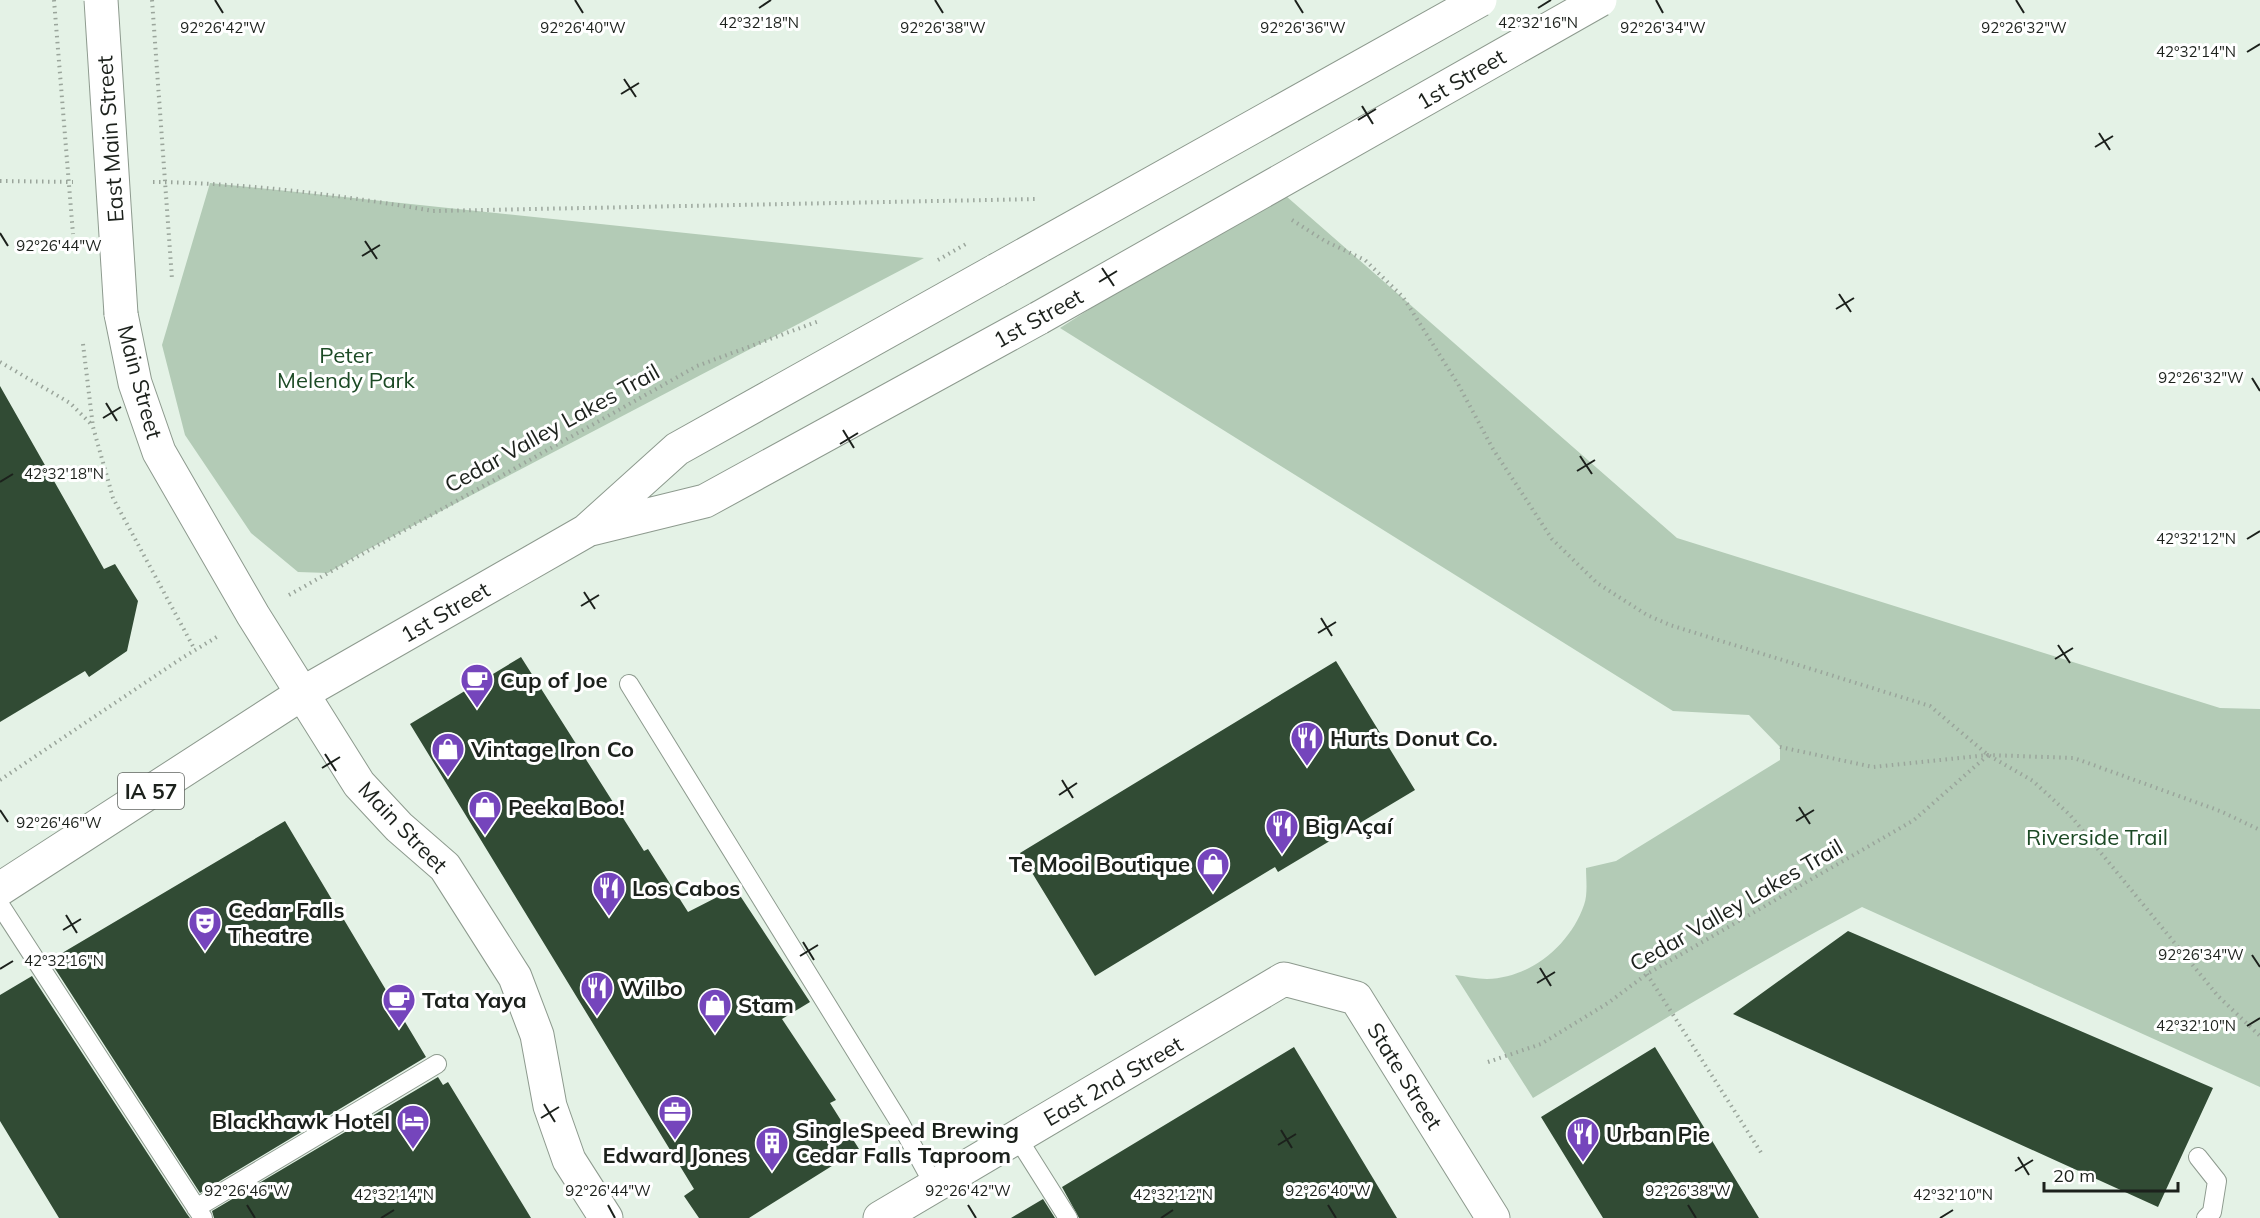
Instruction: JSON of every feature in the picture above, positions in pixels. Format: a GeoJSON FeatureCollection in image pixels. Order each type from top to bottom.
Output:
{"type":"FeatureCollection","features":[{"type":"Feature","properties":{"kind":"main road","name":"East Main Street"},"geometry":{"type":"LineString","coordinates":[[101,0],[121,314]]}},
{"type":"Feature","properties":{"kind":"main road","name":"1st Street"},"geometry":{"type":"LineString","coordinates":[[303,693],[586,531],[677,449],[1480,0]]}},
{"type":"Feature","properties":{"kind":"main road","name":"1st Street"},"geometry":{"type":"LineString","coordinates":[[586,531],[705,501],[1040,318],[1600,0]]}},
{"type":"Feature","properties":{"kind":"main road","name":"Main Street"},"geometry":{"type":"LineString","coordinates":[[121,314],[135,383],[159,452],[253,615],[359,784],[399,827],[445,867],[515,977],[537,1035],[550,1106],[569,1160],[606,1218]]}},
{"type":"Feature","properties":{"kind":"main road","name":"IA 57"},"geometry":{"type":"LineString","coordinates":[[0,889],[303,693]]}},
{"type":"Feature","properties":{"kind":"main road","name":"East 2nd Street"},"geometry":{"type":"LineString","coordinates":[[880,1218],[1284,979]]}},
{"type":"Feature","properties":{"kind":"main road","name":"State Street"},"geometry":{"type":"LineString","coordinates":[[1284,979],[1356,998],[1493,1218]]}},
{"type":"Feature","properties":{"kind":"lane"},"geometry":{"type":"LineString","coordinates":[[629,684],[900,1124],[934,1185]]}},
{"type":"Feature","properties":{"kind":"lane"},"geometry":{"type":"LineString","coordinates":[[0,906],[200,1213],[437,1064]]}},
{"type":"Feature","properties":{"kind":"lane"},"geometry":{"type":"LineString","coordinates":[[1017,1137],[1068,1218]]}},
{"type":"Feature","properties":{"kind":"lane"},"geometry":{"type":"LineString","coordinates":[[2198,1157],[2217,1181],[2212,1212],[2206,1218]]}},
{"type":"Feature","properties":{"kind":"path"},"geometry":{"type":"LineString","coordinates":[[54,0],[73,238]]}},
{"type":"Feature","properties":{"kind":"path"},"geometry":{"type":"LineString","coordinates":[[152,0],[171,279]]}},
{"type":"Feature","properties":{"kind":"path","name":"Cedar Valley Lakes Trail"},"geometry":{"type":"LineString","coordinates":[[0,780],[195,650],[253,615],[697,366],[825,318]]}},
{"type":"Feature","properties":{"kind":"path"},"geometry":{"type":"LineString","coordinates":[[82,333],[93,427],[113,498],[195,650]]}},
{"type":"Feature","properties":{"kind":"path"},"geometry":{"type":"LineString","coordinates":[[0,362],[69,403],[93,427]]}},
{"type":"Feature","properties":{"kind":"path"},"geometry":{"type":"LineString","coordinates":[[1780,747],[1873,767],[1988,755],[2074,758],[2220,811],[2260,830]]}},
{"type":"Feature","properties":{"kind":"path"},"geometry":{"type":"LineString","coordinates":[[1988,755],[2033,781],[2070,815],[2218,996],[2260,1036]]}},
{"type":"Feature","properties":{"kind":"path","name":"Cedar Valley Lakes Trail"},"geometry":{"type":"LineString","coordinates":[[1488,1062],[1541,1044],[1608,1003],[1647,974],[1914,820],[1988,755]]}},
{"type":"Feature","properties":{"kind":"path"},"geometry":{"type":"LineString","coordinates":[[1647,974],[1762,1154]]}},
{"type":"Feature","properties":{"kind":"green space","name":"Peter Melendy Park"},"geometry":{"type":"Polygon","coordinates":[[[210,183],[924,258],[363,552],[328,573],[298,572],[251,533],[185,435],[162,345],[210,183]]]}},
{"type":"Feature","properties":{"kind":"green space","name":"Riverside Trail"},"geometry":{"type":"Polygon","coordinates":[[[1278,189],[1677,538],[2220,708],[2260,709],[2260,1087],[1862,907],[1737,977],[1533,1098],[1455,975],[1483,979],[1503,977],[1519,973],[1547,957],[1559,946],[1578,920],[1586,896],[1586,868],[1616,861],[1780,760],[1780,747],[1749,715],[1673,711],[1060,328],[1278,189]]]}},
{"type":"Feature","properties":{"kind":"building"},"geometry":{"type":"Polygon","coordinates":[[[0,386],[104,569],[115,564],[138,601],[127,651],[89,677],[85,671],[0,722],[0,386]]]}},
{"type":"Feature","properties":{"kind":"building"},"geometry":{"type":"Polygon","coordinates":[[[521,657],[644,851],[648,849],[688,912],[735,888],[810,1002],[782,1019],[836,1100],[830,1103],[859,1149],[749,1218],[699,1218],[684,1196],[694,1189],[410,724],[521,657]]]}},
{"type":"Feature","properties":{"kind":"building"},"geometry":{"type":"Polygon","coordinates":[[[1336,661],[1415,790],[1278,872],[1275,867],[1095,976],[1020,853],[1336,661]]]}},
{"type":"Feature","properties":{"kind":"building"},"geometry":{"type":"Polygon","coordinates":[[[285,821],[426,1057],[200,1193],[52,964],[54,963],[52,959],[285,821]]]}},
{"type":"Feature","properties":{"kind":"building"},"geometry":{"type":"Polygon","coordinates":[[[1848,931],[2213,1088],[2158,1207],[1733,1014],[1848,931]]]}},
{"type":"Feature","properties":{"kind":"building"},"geometry":{"type":"Polygon","coordinates":[[[32,976],[190,1218],[59,1218],[0,1121],[0,995],[32,976]]]}},
{"type":"Feature","properties":{"kind":"building"},"geometry":{"type":"Polygon","coordinates":[[[1294,1047],[1397,1218],[1079,1218],[1062,1187],[1294,1047]]]}},
{"type":"Feature","properties":{"kind":"building"},"geometry":{"type":"Polygon","coordinates":[[[1655,1047],[1759,1218],[1603,1218],[1541,1117],[1655,1047]]]}},
{"type":"Feature","properties":{"kind":"building","name":"Blackhawk Hotel"},"geometry":{"type":"Polygon","coordinates":[[[438,1077],[443,1085],[448,1082],[531,1218],[214,1218],[212,1211],[438,1077]]]}},
{"type":"Feature","properties":{"kind":"building"},"geometry":{"type":"Polygon","coordinates":[[[1043,1199],[1055,1218],[1011,1218],[1043,1199]]]}},
{"type":"Feature","properties":{"kind":"place","name":"Cup of Joe"},"geometry":{"type":"Point","coordinates":[477,709]}},
{"type":"Feature","properties":{"kind":"place","name":"Hurts Donut Co."},"geometry":{"type":"Point","coordinates":[1307,767]}},
{"type":"Feature","properties":{"kind":"place","name":"Vintage Iron Co"},"geometry":{"type":"Point","coordinates":[448,778]}},
{"type":"Feature","properties":{"kind":"place","name":"Peeka Boo!"},"geometry":{"type":"Point","coordinates":[485,836]}},
{"type":"Feature","properties":{"kind":"place","name":"Big Açaí"},"geometry":{"type":"Point","coordinates":[1282,855]}},
{"type":"Feature","properties":{"kind":"place","name":"Te Mooi Boutique"},"geometry":{"type":"Point","coordinates":[1213,893]}},
{"type":"Feature","properties":{"kind":"place","name":"Los Cabos"},"geometry":{"type":"Point","coordinates":[609,917]}},
{"type":"Feature","properties":{"kind":"place","name":"Cedar Falls Theatre"},"geometry":{"type":"Point","coordinates":[205,952]}},
{"type":"Feature","properties":{"kind":"place","name":"Wilbo"},"geometry":{"type":"Point","coordinates":[597,1017]}},
{"type":"Feature","properties":{"kind":"place","name":"Tata Yaya"},"geometry":{"type":"Point","coordinates":[399,1029]}},
{"type":"Feature","properties":{"kind":"place","name":"Stam"},"geometry":{"type":"Point","coordinates":[715,1034]}},
{"type":"Feature","properties":{"kind":"place","name":"Edward Jones"},"geometry":{"type":"Point","coordinates":[675,1141]}},
{"type":"Feature","properties":{"kind":"place","name":"Blackhawk Hotel"},"geometry":{"type":"Point","coordinates":[413,1150]}},
{"type":"Feature","properties":{"kind":"place","name":"Urban Pie"},"geometry":{"type":"Point","coordinates":[1583,1163]}},
{"type":"Feature","properties":{"kind":"place","name":"SingleSpeed Brewing Cedar Falls Taproom"},"geometry":{"type":"Point","coordinates":[772,1172]}}]}
